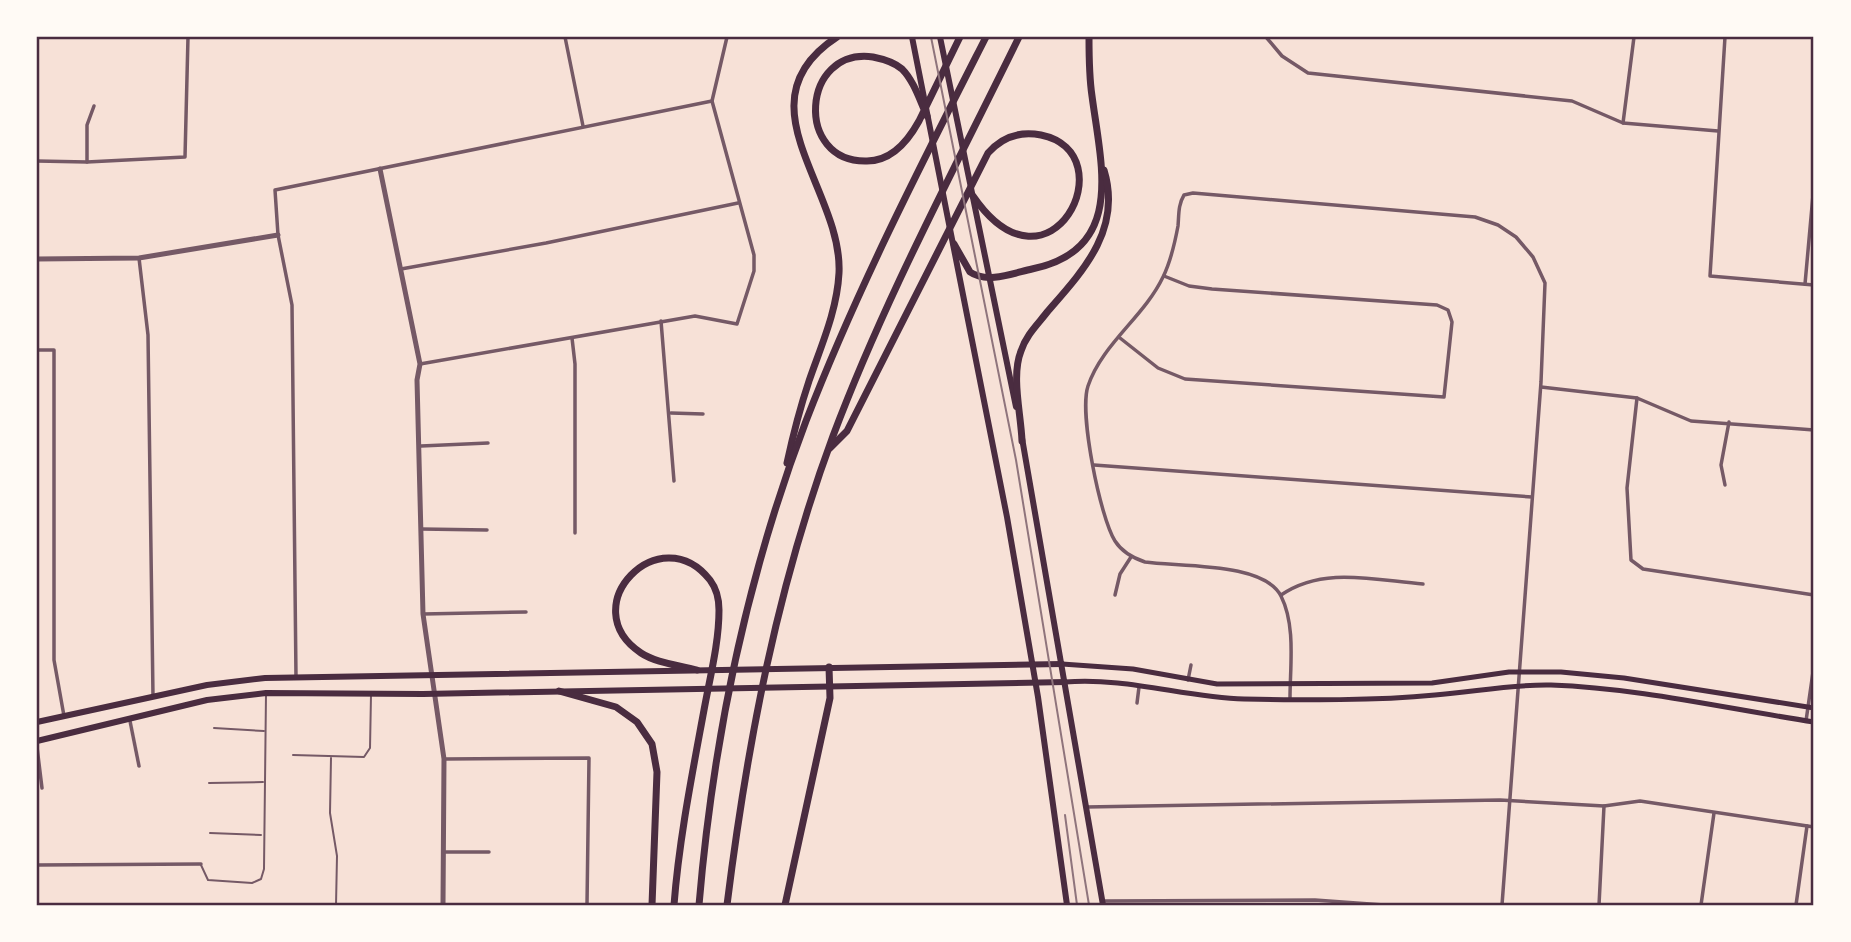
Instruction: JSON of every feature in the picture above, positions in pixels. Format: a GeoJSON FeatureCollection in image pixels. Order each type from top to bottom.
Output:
{"type":"FeatureCollection","features":[{"type":"Feature","properties":{"kind":"highway"},"geometry":{"type":"LineString","coordinates":[[699,905],[726,708],[738,644],[780,496],[800,408],[833,310],[839,273],[836,237],[796,133],[793,102],[805,66],[837,37]]}},
{"type":"Feature","properties":{"kind":"highway"},"geometry":{"type":"LineString","coordinates":[[780,496],[835,350],[985,37]]}},
{"type":"Feature","properties":{"kind":"highway"},"geometry":{"type":"LineString","coordinates":[[727,905],[770,646],[788,575],[829,449],[862,364],[1019,37]]}},
{"type":"Feature","properties":{"kind":"highway"},"geometry":{"type":"LineString","coordinates":[[1022,441],[1018,367],[1020,352],[1033,330],[1087,267],[1102,237],[1109,195],[1091,92],[1089,37]]}},
{"type":"Feature","properties":{"kind":"highway"},"geometry":{"type":"LineString","coordinates":[[927,116],[902,69],[886,60],[868,57],[849,60],[833,69],[820,85],[815,103],[816,123],[824,140],[839,154],[858,161],[877,160],[895,152],[913,132],[959,39]]}},
{"type":"Feature","properties":{"kind":"highway"},"geometry":{"type":"LineString","coordinates":[[829,449],[847,431],[982,161],[995,145],[1012,136],[1043,135],[1069,152],[1078,172],[1079,194],[1072,211],[1059,225],[1032,235],[1002,228],[986,214],[973,196]]}},
{"type":"Feature","properties":{"kind":"highway"},"geometry":{"type":"LineString","coordinates":[[954,244],[970,272],[989,278],[1054,264],[1079,248],[1096,225],[1102,206],[1101,160]]}},
{"type":"Feature","properties":{"kind":"highway"},"geometry":{"type":"LineString","coordinates":[[674,905],[683,830],[715,648],[719,599],[702,572],[683,561],[662,559],[640,566],[625,580],[616,603],[617,620],[624,636],[649,657],[697,670]]}},
{"type":"Feature","properties":{"kind":"highway"},"geometry":{"type":"LineString","coordinates":[[785,905],[831,685],[829,667]]}},
{"type":"Feature","properties":{"kind":"highway"},"geometry":{"type":"LineString","coordinates":[[559,691],[616,707],[637,722],[652,744],[657,772],[652,905]]}},
{"type":"Feature","properties":{"kind":"main road"},"geometry":{"type":"LineString","coordinates":[[912,37],[1007,517],[1067,905]]}},
{"type":"Feature","properties":{"kind":"main road"},"geometry":{"type":"LineString","coordinates":[[940,37],[1022,441],[1102,903]]}},
{"type":"Feature","properties":{"kind":"main road"},"geometry":{"type":"LineString","coordinates":[[37,722],[238,680],[1031,663],[1133,668],[1188,680],[1290,684],[1432,682],[1519,672],[1624,678],[1811,708]]}},
{"type":"Feature","properties":{"kind":"main road"},"geometry":{"type":"LineString","coordinates":[[37,741],[130,721],[207,700],[266,693],[371,694],[1033,682],[1139,685],[1214,698],[1433,696],[1518,685],[1616,692],[1814,722]]}},
{"type":"Feature","properties":{"kind":"street"},"geometry":{"type":"LineString","coordinates":[[37,161],[86,162],[185,157],[188,37]]}},
{"type":"Feature","properties":{"kind":"street"},"geometry":{"type":"LineString","coordinates":[[565,37],[583,126]]}},
{"type":"Feature","properties":{"kind":"street"},"geometry":{"type":"LineString","coordinates":[[421,364],[661,321],[695,317],[737,324],[754,271],[754,255],[712,101],[727,37]]}},
{"type":"Feature","properties":{"kind":"street"},"geometry":{"type":"LineString","coordinates":[[1266,37],[1282,56],[1308,74],[1572,101],[1623,123],[1718,131]]}},
{"type":"Feature","properties":{"kind":"street"},"geometry":{"type":"LineString","coordinates":[[1623,123],[1634,37]]}},
{"type":"Feature","properties":{"kind":"street"},"geometry":{"type":"LineString","coordinates":[[1725,37],[1710,276],[1814,285]]}},
{"type":"Feature","properties":{"kind":"street"},"geometry":{"type":"LineString","coordinates":[[296,677],[292,305],[278,235],[275,190],[712,101]]}},
{"type":"Feature","properties":{"kind":"street"},"geometry":{"type":"LineString","coordinates":[[86,162],[87,125],[94,106]]}},
{"type":"Feature","properties":{"kind":"street"},"geometry":{"type":"LineString","coordinates":[[380,169],[421,364],[417,380],[421,446],[423,614],[444,759],[443,905]]}},
{"type":"Feature","properties":{"kind":"street"},"geometry":{"type":"LineString","coordinates":[[1805,284],[1814,184]]}},
{"type":"Feature","properties":{"kind":"street"},"geometry":{"type":"LineString","coordinates":[[1290,698],[1290,631],[1281,595],[1266,580],[1245,572],[1152,564],[1131,557],[1116,544],[1105,521],[1085,417],[1087,388],[1099,362],[1143,311],[1164,276],[1178,228],[1180,202],[1184,195],[1193,193],[1463,215],[1498,226],[1516,237],[1533,257],[1545,283],[1541,387],[1502,905]]}},
{"type":"Feature","properties":{"kind":"street"},"geometry":{"type":"LineString","coordinates":[[401,269],[546,243],[738,203]]}},
{"type":"Feature","properties":{"kind":"street"},"geometry":{"type":"LineString","coordinates":[[37,259],[139,258],[278,235]]}},
{"type":"Feature","properties":{"kind":"street"},"geometry":{"type":"LineString","coordinates":[[139,258],[148,335],[153,697]]}},
{"type":"Feature","properties":{"kind":"street"},"geometry":{"type":"LineString","coordinates":[[1121,338],[1158,368],[1185,379],[1444,397],[1452,322],[1448,310],[1437,305],[1212,289],[1189,286],[1164,276]]}},
{"type":"Feature","properties":{"kind":"street"},"geometry":{"type":"LineString","coordinates":[[661,321],[674,481]]}},
{"type":"Feature","properties":{"kind":"street"},"geometry":{"type":"LineString","coordinates":[[572,338],[575,364],[575,533]]}},
{"type":"Feature","properties":{"kind":"street"},"geometry":{"type":"LineString","coordinates":[[37,350],[54,350],[54,660],[64,716]]}},
{"type":"Feature","properties":{"kind":"street"},"geometry":{"type":"LineString","coordinates":[[1541,387],[1637,398],[1691,421],[1814,430]]}},
{"type":"Feature","properties":{"kind":"street"},"geometry":{"type":"LineString","coordinates":[[1637,398],[1627,488],[1631,560],[1643,569],[1814,596]]}},
{"type":"Feature","properties":{"kind":"street"},"geometry":{"type":"LineString","coordinates":[[670,413],[703,414]]}},
{"type":"Feature","properties":{"kind":"street"},"geometry":{"type":"LineString","coordinates":[[1725,485],[1721,465],[1729,422]]}},
{"type":"Feature","properties":{"kind":"street"},"geometry":{"type":"LineString","coordinates":[[421,446],[488,443]]}},
{"type":"Feature","properties":{"kind":"street"},"geometry":{"type":"LineString","coordinates":[[1094,465],[1532,497]]}},
{"type":"Feature","properties":{"kind":"street"},"geometry":{"type":"LineString","coordinates":[[421,529],[486,530]]}},
{"type":"Feature","properties":{"kind":"street"},"geometry":{"type":"LineString","coordinates":[[1115,595],[1120,574],[1131,557]]}},
{"type":"Feature","properties":{"kind":"street"},"geometry":{"type":"LineString","coordinates":[[1281,595],[1297,585],[1324,576],[1423,584]]}},
{"type":"Feature","properties":{"kind":"street"},"geometry":{"type":"LineString","coordinates":[[423,614],[526,612]]}},
{"type":"Feature","properties":{"kind":"street"},"geometry":{"type":"LineString","coordinates":[[1188,680],[1191,665]]}},
{"type":"Feature","properties":{"kind":"street"},"geometry":{"type":"LineString","coordinates":[[1806,721],[1811,708],[1814,665]]}},
{"type":"Feature","properties":{"kind":"street"},"geometry":{"type":"LineString","coordinates":[[1138,703],[1139,685]]}},
{"type":"Feature","properties":{"kind":"street"},"geometry":{"type":"LineString","coordinates":[[130,721],[139,766]]}},
{"type":"Feature","properties":{"kind":"street"},"geometry":{"type":"LineString","coordinates":[[37,747],[42,788]]}},
{"type":"Feature","properties":{"kind":"street"},"geometry":{"type":"LineString","coordinates":[[444,759],[589,758],[587,905]]}},
{"type":"Feature","properties":{"kind":"street"},"geometry":{"type":"LineString","coordinates":[[1086,807],[1510,800],[1604,806],[1640,801],[1814,827]]}},
{"type":"Feature","properties":{"kind":"street"},"geometry":{"type":"LineString","coordinates":[[1599,905],[1604,806]]}},
{"type":"Feature","properties":{"kind":"street"},"geometry":{"type":"LineString","coordinates":[[1701,905],[1714,813]]}},
{"type":"Feature","properties":{"kind":"street"},"geometry":{"type":"LineString","coordinates":[[1796,905],[1807,826]]}},
{"type":"Feature","properties":{"kind":"street"},"geometry":{"type":"LineString","coordinates":[[444,852],[489,852]]}},
{"type":"Feature","properties":{"kind":"street"},"geometry":{"type":"LineString","coordinates":[[37,865],[201,864]]}},
{"type":"Feature","properties":{"kind":"street"},"geometry":{"type":"LineString","coordinates":[[1102,903],[1315,900],[1384,905]]}},
{"type":"Feature","properties":{"kind":"lane"},"geometry":{"type":"LineString","coordinates":[[201,864],[208,880],[252,883],[261,879],[264,869],[262,835],[266,693]]}},
{"type":"Feature","properties":{"kind":"lane"},"geometry":{"type":"LineString","coordinates":[[293,755],[364,757],[370,748],[371,694]]}},
{"type":"Feature","properties":{"kind":"lane"},"geometry":{"type":"LineString","coordinates":[[214,728],[265,731]]}},
{"type":"Feature","properties":{"kind":"lane"},"geometry":{"type":"LineString","coordinates":[[331,758],[330,813],[337,856],[336,905]]}},
{"type":"Feature","properties":{"kind":"lane"},"geometry":{"type":"LineString","coordinates":[[209,782],[264,782]]}},
{"type":"Feature","properties":{"kind":"lane"},"geometry":{"type":"LineString","coordinates":[[210,833],[262,835]]}},
{"type":"Feature","properties":{"kind":"tram line"},"geometry":{"type":"LineString","coordinates":[[931,37],[1016,460],[1089,905]]}},
{"type":"Feature","properties":{"kind":"tram line"},"geometry":{"type":"LineString","coordinates":[[1065,815],[1077,905]]}}]}
